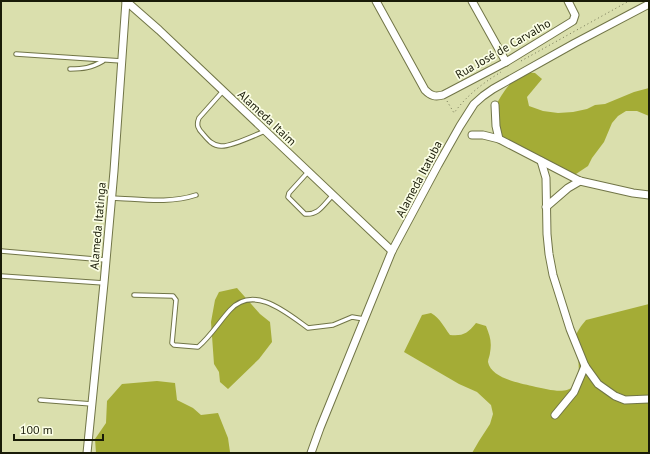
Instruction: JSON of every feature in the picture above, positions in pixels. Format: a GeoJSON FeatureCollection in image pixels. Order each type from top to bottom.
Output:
{"type":"FeatureCollection","features":[{"type":"Feature","properties":{"kind":"street","name":"Alameda Itatinga"},"geometry":{"type":"LineString","coordinates":[[87,453],[112,198],[126,1]]}},
{"type":"Feature","properties":{"kind":"street","name":"Alameda Itaim"},"geometry":{"type":"LineString","coordinates":[[126,1],[159,30],[392,251]]}},
{"type":"Feature","properties":{"kind":"street"},"geometry":{"type":"LineString","coordinates":[[376,1],[425,90],[429,95],[443,95]]}},
{"type":"Feature","properties":{"kind":"street"},"geometry":{"type":"LineString","coordinates":[[472,1],[506,62]]}},
{"type":"Feature","properties":{"kind":"street","name":"Rua José de Carvalho"},"geometry":{"type":"LineString","coordinates":[[443,95],[506,62],[573,21],[575,15],[568,1]]}},
{"type":"Feature","properties":{"kind":"street","name":"Alameda Itatuba"},"geometry":{"type":"LineString","coordinates":[[311,453],[392,251],[474,104],[483,96],[575,43],[649,4]]}},
{"type":"Feature","properties":{"kind":"street"},"geometry":{"type":"LineString","coordinates":[[495,106],[496,126],[499,139]]}},
{"type":"Feature","properties":{"kind":"street"},"geometry":{"type":"LineString","coordinates":[[472,135],[483,135],[499,139],[580,181],[633,194],[649,195]]}},
{"type":"Feature","properties":{"kind":"street"},"geometry":{"type":"LineString","coordinates":[[541,162],[546,178],[549,254],[553,275],[570,329],[585,366],[592,377],[608,392],[615,396],[625,400],[649,399]]}},
{"type":"Feature","properties":{"kind":"street"},"geometry":{"type":"LineString","coordinates":[[546,207],[568,188],[580,181]]}},
{"type":"Feature","properties":{"kind":"street"},"geometry":{"type":"LineString","coordinates":[[555,416],[574,392],[585,366]]}},
{"type":"Feature","properties":{"kind":"street"},"geometry":{"type":"LineString","coordinates":[[637,400],[649,405]]}},
{"type":"Feature","properties":{"kind":"lane"},"geometry":{"type":"LineString","coordinates":[[16,54],[122,61]]}},
{"type":"Feature","properties":{"kind":"lane"},"geometry":{"type":"LineString","coordinates":[[70,69],[85,69],[95,66],[104,60]]}},
{"type":"Feature","properties":{"kind":"lane"},"geometry":{"type":"LineString","coordinates":[[223,91],[199,118],[197,123],[198,128],[212,144],[222,146],[265,131]]}},
{"type":"Feature","properties":{"kind":"lane"},"geometry":{"type":"LineString","coordinates":[[308,172],[289,193],[288,197],[305,214],[312,214],[316,212],[332,195]]}},
{"type":"Feature","properties":{"kind":"lane"},"geometry":{"type":"LineString","coordinates":[[112,198],[170,200],[185,199],[196,195]]}},
{"type":"Feature","properties":{"kind":"lane"},"geometry":{"type":"LineString","coordinates":[[1,251],[106,260]]}},
{"type":"Feature","properties":{"kind":"lane"},"geometry":{"type":"LineString","coordinates":[[1,276],[104,283]]}},
{"type":"Feature","properties":{"kind":"lane"},"geometry":{"type":"LineString","coordinates":[[134,295],[173,296],[176,300],[172,343],[174,345],[198,347],[205,342],[230,309],[240,302],[252,299],[277,306],[308,328],[333,325],[352,318],[364,319]]}},
{"type":"Feature","properties":{"kind":"lane"},"geometry":{"type":"LineString","coordinates":[[40,400],[92,404]]}},
{"type":"Feature","properties":{"kind":"path"},"geometry":{"type":"LineString","coordinates":[[516,64],[629,1]]}},
{"type":"Feature","properties":{"kind":"path"},"geometry":{"type":"LineString","coordinates":[[443,95],[454,113],[462,101],[482,83],[503,72]]}},
{"type":"Feature","properties":{"kind":"green space"},"geometry":{"type":"Polygon","coordinates":[[[524,72],[535,73],[542,79],[527,97],[529,106],[543,111],[558,113],[587,109],[595,105],[605,104],[634,92],[649,88],[649,116],[637,111],[626,111],[618,116],[612,123],[604,142],[588,166],[576,174],[566,175],[522,154],[500,135],[494,109],[506,88],[514,79],[524,72]]]}},
{"type":"Feature","properties":{"kind":"green space"},"geometry":{"type":"Polygon","coordinates":[[[237,288],[260,314],[270,322],[272,342],[259,359],[228,389],[220,382],[219,372],[214,364],[211,322],[215,300],[219,292],[237,288]]]}},
{"type":"Feature","properties":{"kind":"green space"},"geometry":{"type":"Polygon","coordinates":[[[649,304],[649,453],[472,453],[490,424],[493,414],[491,405],[477,392],[459,384],[404,352],[422,315],[431,313],[434,315],[440,320],[450,335],[464,334],[476,323],[486,326],[491,346],[488,362],[490,368],[494,372],[506,379],[526,385],[561,391],[568,390],[574,386],[577,380],[579,370],[575,339],[578,331],[586,320],[649,304]]]}},
{"type":"Feature","properties":{"kind":"green space"},"geometry":{"type":"Polygon","coordinates":[[[157,381],[175,383],[177,400],[193,408],[201,415],[218,413],[228,438],[230,452],[96,453],[95,439],[106,423],[107,401],[122,384],[157,381]]]}}]}
